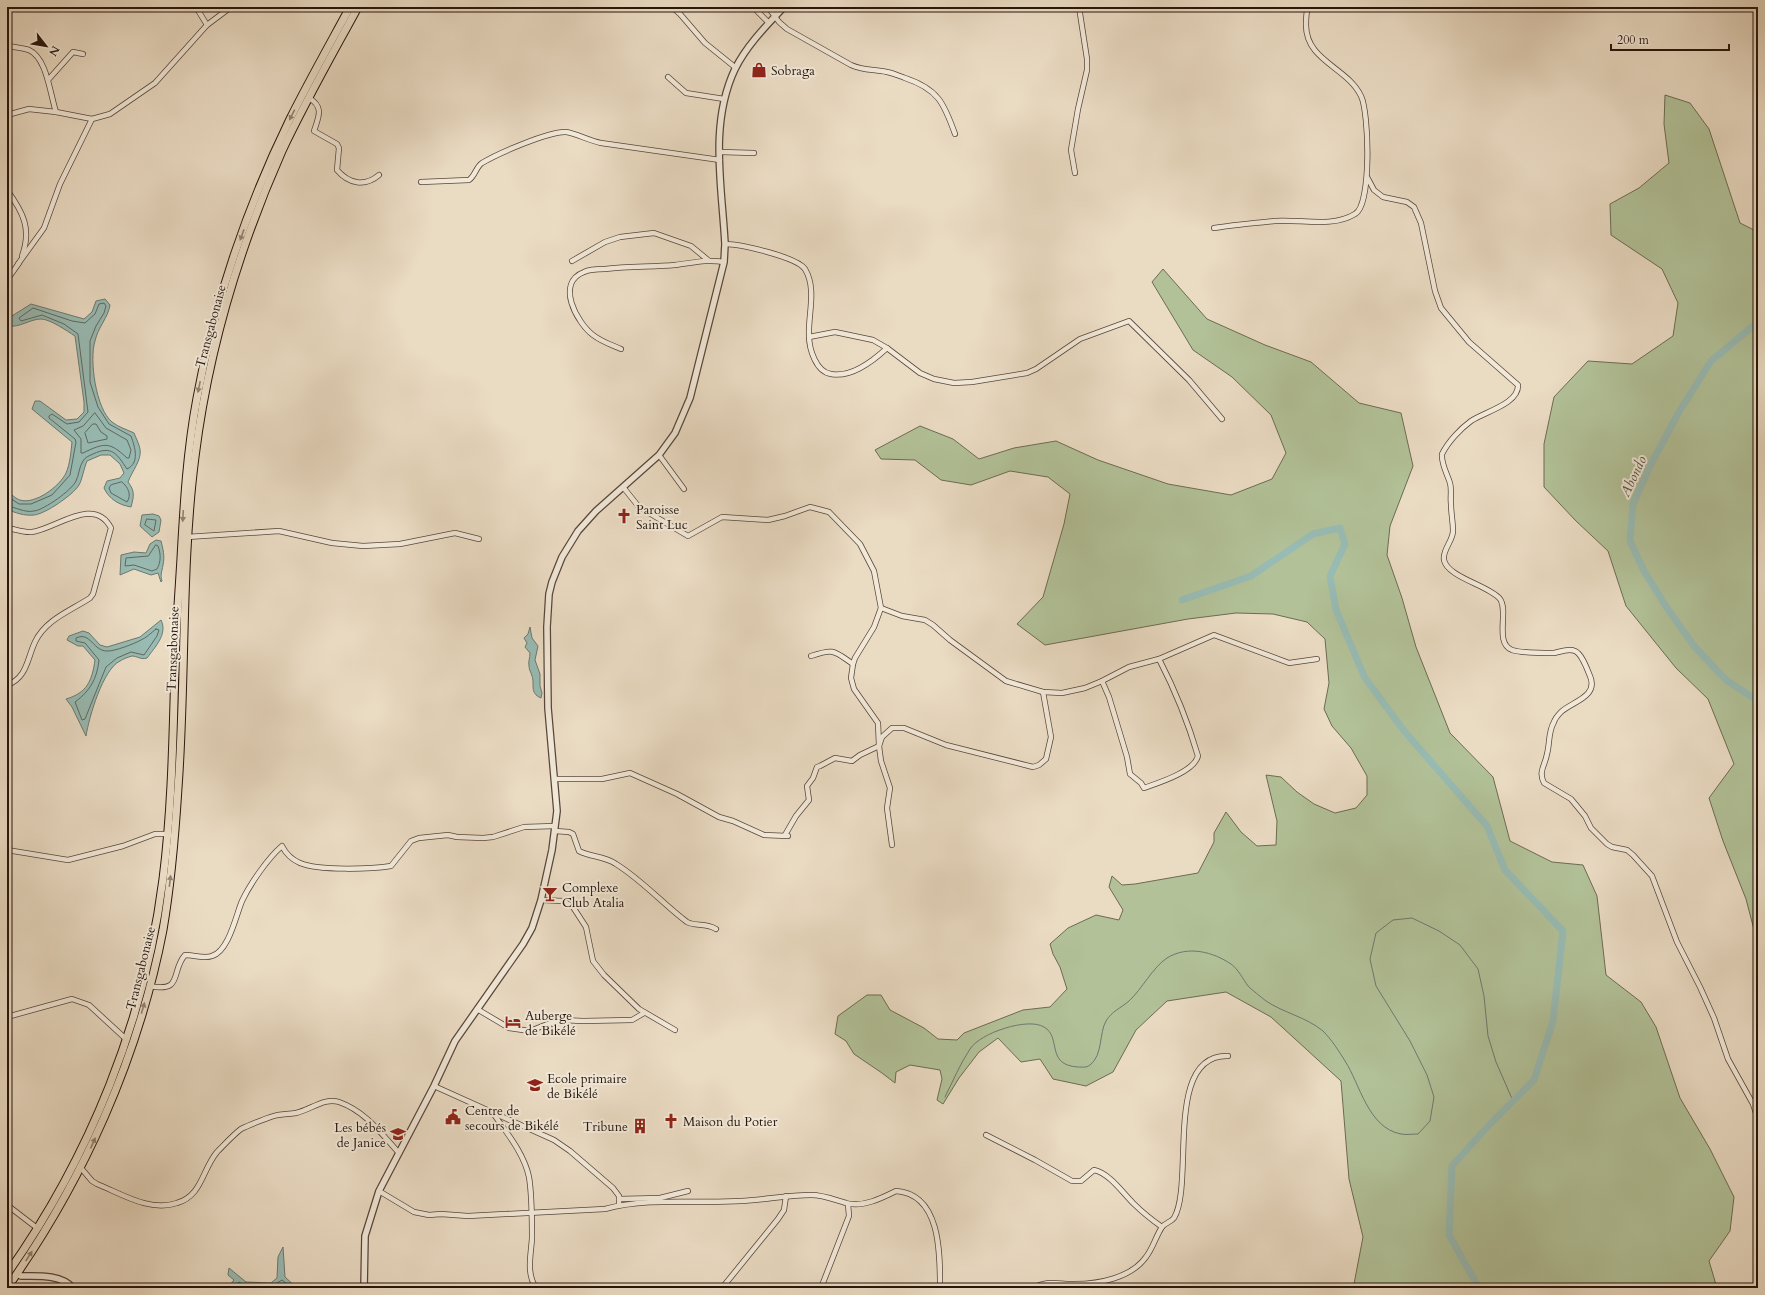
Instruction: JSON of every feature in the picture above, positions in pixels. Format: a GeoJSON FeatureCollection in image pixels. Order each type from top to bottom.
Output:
{"type":"FeatureCollection","features":[{"type":"Feature","properties":{"kind":"highway","name":"Transgabonaise"},"geometry":{"type":"LineString","coordinates":[[7,1288],[18,1274],[54,1216],[81,1168],[118,1084],[134,1040],[149,986],[163,928],[173,852],[179,787],[188,456],[196,399],[206,352],[250,211],[282,136],[350,7]]}},
{"type":"Feature","properties":{"kind":"highway","name":"Transgabonaise"},"geometry":{"type":"LineString","coordinates":[[9,1271],[56,1196],[92,1126],[127,1040],[142,986],[162,879],[172,760],[175,659],[186,537],[195,457],[209,374],[223,319],[255,217],[284,147],[358,7]]}},
{"type":"Feature","properties":{"kind":"street"},"geometry":{"type":"LineString","coordinates":[[196,7],[207,25]]}},
{"type":"Feature","properties":{"kind":"street"},"geometry":{"type":"LineString","coordinates":[[7,115],[29,109],[56,112],[92,119],[110,114],[155,83],[207,25],[231,7]]}},
{"type":"Feature","properties":{"kind":"street"},"geometry":{"type":"LineString","coordinates":[[672,7],[705,42],[736,68]]}},
{"type":"Feature","properties":{"kind":"street"},"geometry":{"type":"LineString","coordinates":[[752,7],[769,22]]}},
{"type":"Feature","properties":{"kind":"street"},"geometry":{"type":"LineString","coordinates":[[768,7],[787,29],[851,65],[862,70],[888,72],[920,83],[929,88],[940,101],[956,134]]}},
{"type":"Feature","properties":{"kind":"street"},"geometry":{"type":"LineString","coordinates":[[364,1288],[365,1236],[379,1191],[456,1041],[529,934],[541,900],[549,869],[556,811],[548,708],[547,627],[549,594],[552,582],[562,557],[578,531],[596,511],[659,454],[675,433],[690,398],[724,262],[725,244],[720,160],[720,118],[724,99],[736,68],[751,44],[769,22],[784,7]]}},
{"type":"Feature","properties":{"kind":"street"},"geometry":{"type":"LineString","coordinates":[[1074,173],[1071,150],[1078,108],[1087,70],[1087,59],[1079,7]]}},
{"type":"Feature","properties":{"kind":"street"},"geometry":{"type":"LineString","coordinates":[[1214,228],[1275,221],[1302,220],[1324,222],[1339,220],[1358,212],[1363,198],[1367,177],[1365,105],[1355,87],[1309,44],[1306,37],[1306,13],[1308,7]]}},
{"type":"Feature","properties":{"kind":"street"},"geometry":{"type":"LineString","coordinates":[[7,46],[30,51],[39,59],[48,80],[56,112]]}},
{"type":"Feature","properties":{"kind":"street"},"geometry":{"type":"LineString","coordinates":[[48,80],[73,52],[83,54]]}},
{"type":"Feature","properties":{"kind":"street"},"geometry":{"type":"LineString","coordinates":[[668,77],[686,93],[724,99]]}},
{"type":"Feature","properties":{"kind":"street"},"geometry":{"type":"LineString","coordinates":[[309,98],[316,102],[319,107],[319,116],[314,130],[337,144],[339,148],[336,170],[357,183],[372,181],[379,175]]}},
{"type":"Feature","properties":{"kind":"street"},"geometry":{"type":"LineString","coordinates":[[7,280],[44,228],[60,184],[92,119]]}},
{"type":"Feature","properties":{"kind":"street"},"geometry":{"type":"LineString","coordinates":[[422,182],[469,180],[481,164],[503,153],[561,132],[574,134],[586,140],[601,143],[720,160]]}},
{"type":"Feature","properties":{"kind":"street"},"geometry":{"type":"LineString","coordinates":[[720,152],[754,153]]}},
{"type":"Feature","properties":{"kind":"street"},"geometry":{"type":"LineString","coordinates":[[1367,177],[1374,190],[1383,197],[1407,202],[1414,207],[1418,213],[1423,231],[1435,291],[1441,308],[1469,342],[1518,384],[1517,392],[1514,396],[1471,422],[1456,435],[1442,454],[1443,464],[1451,484],[1453,533],[1444,556],[1445,562],[1458,575],[1488,591],[1501,600],[1503,636],[1505,643],[1510,649],[1547,653],[1574,650],[1578,653],[1591,678],[1591,687],[1581,700],[1561,711],[1554,721],[1549,736],[1548,754],[1542,768],[1542,778],[1544,783],[1571,799],[1585,816],[1591,828],[1607,844],[1612,848],[1626,850],[1633,854],[1652,876],[1676,942],[1700,987],[1714,1018],[1728,1059],[1753,1104],[1758,1119]]}},
{"type":"Feature","properties":{"kind":"street"},"geometry":{"type":"LineString","coordinates":[[7,190],[20,211],[26,225],[26,240],[18,264]]}},
{"type":"Feature","properties":{"kind":"street"},"geometry":{"type":"LineString","coordinates":[[572,261],[605,242],[620,237],[654,234],[691,246],[708,260]]}},
{"type":"Feature","properties":{"kind":"street"},"geometry":{"type":"LineString","coordinates":[[725,244],[790,258],[802,266],[808,275],[811,287],[809,336],[816,362],[821,370],[827,374],[844,374],[873,361],[887,348]]}},
{"type":"Feature","properties":{"kind":"street"},"geometry":{"type":"LineString","coordinates":[[621,349],[592,335],[571,305],[569,293],[573,281],[578,274],[585,271],[606,268],[675,265],[708,260],[724,262]]}},
{"type":"Feature","properties":{"kind":"street"},"geometry":{"type":"LineString","coordinates":[[809,336],[835,332],[873,340],[887,348],[920,373],[934,379],[954,383],[972,382],[1036,369],[1080,339],[1129,321],[1189,380],[1222,419]]}},
{"type":"Feature","properties":{"kind":"street"},"geometry":{"type":"LineString","coordinates":[[659,454],[684,488]]}},
{"type":"Feature","properties":{"kind":"street"},"geometry":{"type":"LineString","coordinates":[[623,487],[639,507],[688,536],[722,517],[768,520],[785,516],[810,507],[829,512],[860,544],[874,571],[881,608],[874,627],[853,664],[851,678],[854,689],[878,723],[881,761],[890,788],[887,808],[892,845]]}},
{"type":"Feature","properties":{"kind":"street"},"geometry":{"type":"LineString","coordinates":[[7,528],[31,532],[54,526],[81,514],[95,514],[108,523],[111,528],[93,594],[79,605],[46,625],[35,643],[24,672],[18,680],[7,685]]}},
{"type":"Feature","properties":{"kind":"street"},"geometry":{"type":"LineString","coordinates":[[186,537],[279,531],[332,543],[363,546],[400,544],[455,533],[479,539]]}},
{"type":"Feature","properties":{"kind":"street"},"geometry":{"type":"LineString","coordinates":[[881,608],[902,616],[925,620],[1006,681],[1044,692],[1062,693],[1077,690],[1102,681],[1129,667],[1159,659],[1214,635],[1289,663],[1317,659]]}},
{"type":"Feature","properties":{"kind":"street"},"geometry":{"type":"LineString","coordinates":[[812,656],[827,651],[833,651],[853,664]]}},
{"type":"Feature","properties":{"kind":"street"},"geometry":{"type":"LineString","coordinates":[[1102,681],[1109,697],[1127,757],[1130,774],[1144,788],[1157,783],[1185,770],[1192,765],[1198,756],[1170,679],[1159,659]]}},
{"type":"Feature","properties":{"kind":"street"},"geometry":{"type":"LineString","coordinates":[[554,779],[602,779],[630,773],[678,794],[719,817],[733,821],[766,836],[787,836],[796,816],[809,800],[807,786],[813,778],[817,767],[835,758],[852,761],[860,755],[879,746],[882,737],[888,730],[896,727],[904,728],[946,745],[984,754],[1005,761],[1033,767],[1039,765],[1046,759],[1051,737],[1044,692]]}},
{"type":"Feature","properties":{"kind":"street"},"geometry":{"type":"LineString","coordinates":[[149,986],[161,988],[171,985],[175,980],[181,959],[185,955],[212,957],[219,953],[225,946],[243,900],[271,856],[282,846],[286,853],[292,858],[309,866],[376,868],[391,866],[411,841],[419,838],[448,835],[483,838],[493,837],[524,827],[555,829],[573,834],[579,851],[584,854],[594,855],[616,864],[690,924],[709,924],[716,929]]}},
{"type":"Feature","properties":{"kind":"street"},"geometry":{"type":"LineString","coordinates":[[7,850],[68,860],[123,846],[155,834],[166,834]]}},
{"type":"Feature","properties":{"kind":"street"},"geometry":{"type":"LineString","coordinates":[[541,900],[563,900],[573,907],[586,927],[594,962],[598,968],[623,994],[644,1012],[675,1030]]}},
{"type":"Feature","properties":{"kind":"street"},"geometry":{"type":"LineString","coordinates":[[7,1017],[72,998],[89,1005],[127,1040]]}},
{"type":"Feature","properties":{"kind":"street"},"geometry":{"type":"LineString","coordinates":[[477,1009],[509,1028],[530,1031],[550,1022],[562,1020],[632,1020],[644,1012]]}},
{"type":"Feature","properties":{"kind":"street"},"geometry":{"type":"LineString","coordinates":[[1034,1288],[1043,1283],[1074,1284],[1109,1280],[1136,1267],[1145,1258],[1162,1227],[1173,1219],[1180,1200],[1183,1136],[1191,1083],[1202,1066],[1222,1056],[1228,1056]]}},
{"type":"Feature","properties":{"kind":"street"},"geometry":{"type":"LineString","coordinates":[[434,1086],[560,1144],[617,1192],[619,1205]]}},
{"type":"Feature","properties":{"kind":"street"},"geometry":{"type":"LineString","coordinates":[[81,1168],[94,1183],[148,1205],[162,1207],[178,1203],[188,1199],[197,1190],[211,1161],[218,1151],[242,1129],[276,1115],[297,1112],[326,1101],[337,1101],[348,1105],[365,1116],[399,1153]]}},
{"type":"Feature","properties":{"kind":"street"},"geometry":{"type":"LineString","coordinates":[[492,1112],[512,1141],[524,1163],[529,1177],[532,1247],[529,1271],[532,1282],[536,1288]]}},
{"type":"Feature","properties":{"kind":"street"},"geometry":{"type":"LineString","coordinates":[[986,1136],[1035,1160],[1072,1181],[1081,1181],[1094,1170],[1098,1172],[1119,1188],[1154,1222],[1162,1227]]}},
{"type":"Feature","properties":{"kind":"street"},"geometry":{"type":"LineString","coordinates":[[379,1191],[414,1212],[429,1215],[441,1214],[468,1216],[605,1209],[619,1205],[694,1201],[741,1201],[786,1196],[821,1196],[848,1204],[864,1203],[896,1191],[914,1196],[921,1200],[928,1210],[933,1222],[940,1270],[940,1288]]}},
{"type":"Feature","properties":{"kind":"street"},"geometry":{"type":"LineString","coordinates":[[619,1199],[660,1198],[688,1192]]}},
{"type":"Feature","properties":{"kind":"street"},"geometry":{"type":"LineString","coordinates":[[722,1288],[778,1219],[784,1210],[786,1196]]}},
{"type":"Feature","properties":{"kind":"street"},"geometry":{"type":"LineString","coordinates":[[821,1288],[849,1216],[848,1204]]}},
{"type":"Feature","properties":{"kind":"street"},"geometry":{"type":"LineString","coordinates":[[7,1205],[37,1228]]}},
{"type":"Feature","properties":{"kind":"street"},"geometry":{"type":"LineString","coordinates":[[9,1271],[21,1276],[58,1279],[69,1284],[73,1288]]}},
{"type":"Feature","properties":{"kind":"green space"},"geometry":{"type":"Polygon","coordinates":[[[1665,95],[1690,103],[1709,129],[1740,223],[1758,232],[1758,945],[1746,899],[1723,841],[1709,798],[1734,764],[1708,699],[1676,668],[1626,606],[1608,551],[1576,521],[1544,487],[1544,444],[1554,397],[1588,361],[1632,364],[1673,336],[1678,303],[1662,269],[1611,235],[1610,204],[1639,188],[1669,163],[1664,124],[1665,95]]]}},
{"type":"Feature","properties":{"kind":"green space"},"geometry":{"type":"Polygon","coordinates":[[[1163,269],[1207,319],[1265,345],[1311,362],[1359,403],[1401,413],[1413,466],[1390,526],[1387,555],[1402,598],[1416,647],[1450,733],[1493,777],[1510,841],[1552,862],[1583,865],[1597,896],[1606,975],[1641,1002],[1656,1027],[1680,1098],[1710,1149],[1734,1197],[1730,1231],[1709,1261],[1717,1288],[1350,1288],[1354,1284],[1363,1237],[1349,1179],[1341,1081],[1271,1017],[1226,992],[1167,1001],[1136,1030],[1113,1072],[1086,1086],[1053,1079],[1040,1059],[1021,1062],[998,1038],[979,1052],[959,1078],[943,1104],[937,1100],[942,1079],[940,1070],[910,1065],[896,1072],[895,1083],[854,1054],[846,1041],[835,1034],[838,1016],[867,995],[881,995],[890,1010],[924,1028],[938,1039],[957,1040],[964,1033],[1023,1010],[1050,1007],[1067,989],[1060,967],[1053,954],[1050,944],[1068,928],[1096,915],[1119,920],[1123,910],[1109,887],[1112,876],[1122,885],[1198,873],[1214,842],[1214,833],[1226,812],[1241,832],[1257,846],[1276,845],[1277,821],[1266,775],[1281,777],[1297,792],[1314,804],[1335,813],[1356,808],[1367,795],[1367,776],[1351,748],[1332,726],[1324,709],[1329,683],[1325,639],[1307,622],[1273,614],[1236,613],[1188,619],[1045,645],[1017,624],[1043,597],[1064,524],[1070,494],[1048,477],[1010,471],[971,485],[941,480],[915,460],[881,459],[875,450],[920,426],[953,439],[979,459],[1014,448],[1056,441],[1098,460],[1168,484],[1231,495],[1272,479],[1286,453],[1271,415],[1232,377],[1193,350],[1152,282],[1163,269]]]}},
{"type":"Feature","properties":{"kind":"water"},"geometry":{"type":"Polygon","coordinates":[[[105,299],[110,305],[109,310],[98,331],[93,349],[95,384],[106,416],[114,424],[134,433],[140,447],[140,457],[128,482],[132,488],[133,494],[131,507],[122,505],[115,501],[106,492],[104,488],[107,481],[120,478],[124,473],[120,464],[110,455],[101,455],[87,461],[81,480],[76,489],[65,499],[51,508],[34,515],[24,515],[7,509],[7,491],[15,498],[20,500],[33,500],[40,497],[53,489],[63,478],[69,462],[72,442],[32,409],[35,401],[40,401],[66,420],[77,419],[84,412],[84,402],[75,336],[49,321],[41,319],[21,325],[7,326],[7,319],[31,304],[84,319],[92,312],[96,301],[105,299]]]}},
{"type":"Feature","properties":{"kind":"water"},"geometry":{"type":"Polygon","coordinates":[[[153,514],[159,516],[161,520],[159,532],[152,537],[140,526],[142,515],[153,514]]]}},
{"type":"Feature","properties":{"kind":"water"},"geometry":{"type":"Polygon","coordinates":[[[156,540],[161,541],[164,553],[161,582],[158,573],[151,575],[134,569],[120,575],[121,555],[134,552],[146,553],[150,544],[156,540]]]}},
{"type":"Feature","properties":{"kind":"water"},"geometry":{"type":"Polygon","coordinates":[[[161,620],[163,625],[162,635],[157,645],[147,658],[143,659],[132,656],[126,658],[114,666],[108,673],[98,694],[90,717],[86,736],[72,707],[66,699],[84,690],[90,680],[95,660],[83,646],[78,646],[67,640],[69,636],[83,631],[89,633],[100,645],[107,647],[140,637],[161,620]]]}},
{"type":"Feature","properties":{"kind":"water"},"geometry":{"type":"Polygon","coordinates":[[[530,627],[532,638],[538,646],[535,660],[540,674],[540,686],[542,693],[541,698],[535,694],[533,688],[533,679],[529,669],[530,653],[525,647],[527,643],[524,638],[528,634],[530,627]]]}},
{"type":"Feature","properties":{"kind":"water"},"geometry":{"type":"Polygon","coordinates":[[[283,1247],[285,1277],[297,1288],[220,1288],[223,1285],[229,1286],[234,1280],[228,1275],[229,1268],[246,1282],[271,1283],[277,1278],[278,1257],[283,1247]]]}},
{"type":"Feature","properties":{"kind":"waterway","name":"Abondo"},"geometry":{"type":"LineString","coordinates":[[1758,322],[1711,361],[1679,412],[1651,464],[1633,504],[1630,541],[1644,571],[1667,608],[1694,646],[1726,680],[1758,701]]}},
{"type":"Feature","properties":{"kind":"waterway"},"geometry":{"type":"LineString","coordinates":[[1182,600],[1251,576],[1313,534],[1340,528],[1345,544],[1330,576],[1336,610],[1365,678],[1405,732],[1487,826],[1505,870],[1563,931],[1553,1021],[1534,1080],[1488,1126],[1452,1166],[1449,1235],[1479,1288]]}},
{"type":"Feature","properties":{"kind":"waterway"},"geometry":{"type":"LineString","coordinates":[[945,1097],[963,1061],[975,1043],[994,1032],[1016,1025],[1037,1024],[1044,1027],[1052,1037],[1057,1056],[1061,1061],[1068,1065],[1078,1067],[1090,1065],[1097,1056],[1102,1032],[1108,1018],[1134,996],[1157,967],[1167,958],[1175,954],[1192,951],[1208,953],[1231,964],[1238,971],[1248,986],[1266,1001],[1309,1022],[1323,1031],[1343,1057],[1366,1104],[1380,1123],[1390,1130],[1401,1134],[1418,1134],[1430,1121],[1434,1097],[1427,1075],[1410,1041],[1376,986],[1370,959],[1376,933],[1393,920],[1412,918],[1439,931],[1460,945],[1478,969],[1484,996],[1488,1036],[1496,1062],[1513,1101]]}},
{"type":"Feature","properties":{"kind":"place","name":"Sobraga"},"geometry":{"type":"Point","coordinates":[759,70]}},
{"type":"Feature","properties":{"kind":"place","name":"Paroisse Saint Luc"},"geometry":{"type":"Point","coordinates":[624,516]}},
{"type":"Feature","properties":{"kind":"place","name":"Complexe Club Atalia"},"geometry":{"type":"Point","coordinates":[550,894]}},
{"type":"Feature","properties":{"kind":"place","name":"Auberge de Bikélé"},"geometry":{"type":"Point","coordinates":[513,1022]}},
{"type":"Feature","properties":{"kind":"place","name":"Ecole primaire de Bikélé"},"geometry":{"type":"Point","coordinates":[535,1085]}},
{"type":"Feature","properties":{"kind":"place","name":"Centre de secours de Bikélé"},"geometry":{"type":"Point","coordinates":[453,1117]}},
{"type":"Feature","properties":{"kind":"place","name":"Maison du Potier"},"geometry":{"type":"Point","coordinates":[671,1121]}},
{"type":"Feature","properties":{"kind":"place","name":"Tribune"},"geometry":{"type":"Point","coordinates":[640,1126]}},
{"type":"Feature","properties":{"kind":"place","name":"Les bébés de Janice"},"geometry":{"type":"Point","coordinates":[398,1134]}}]}
